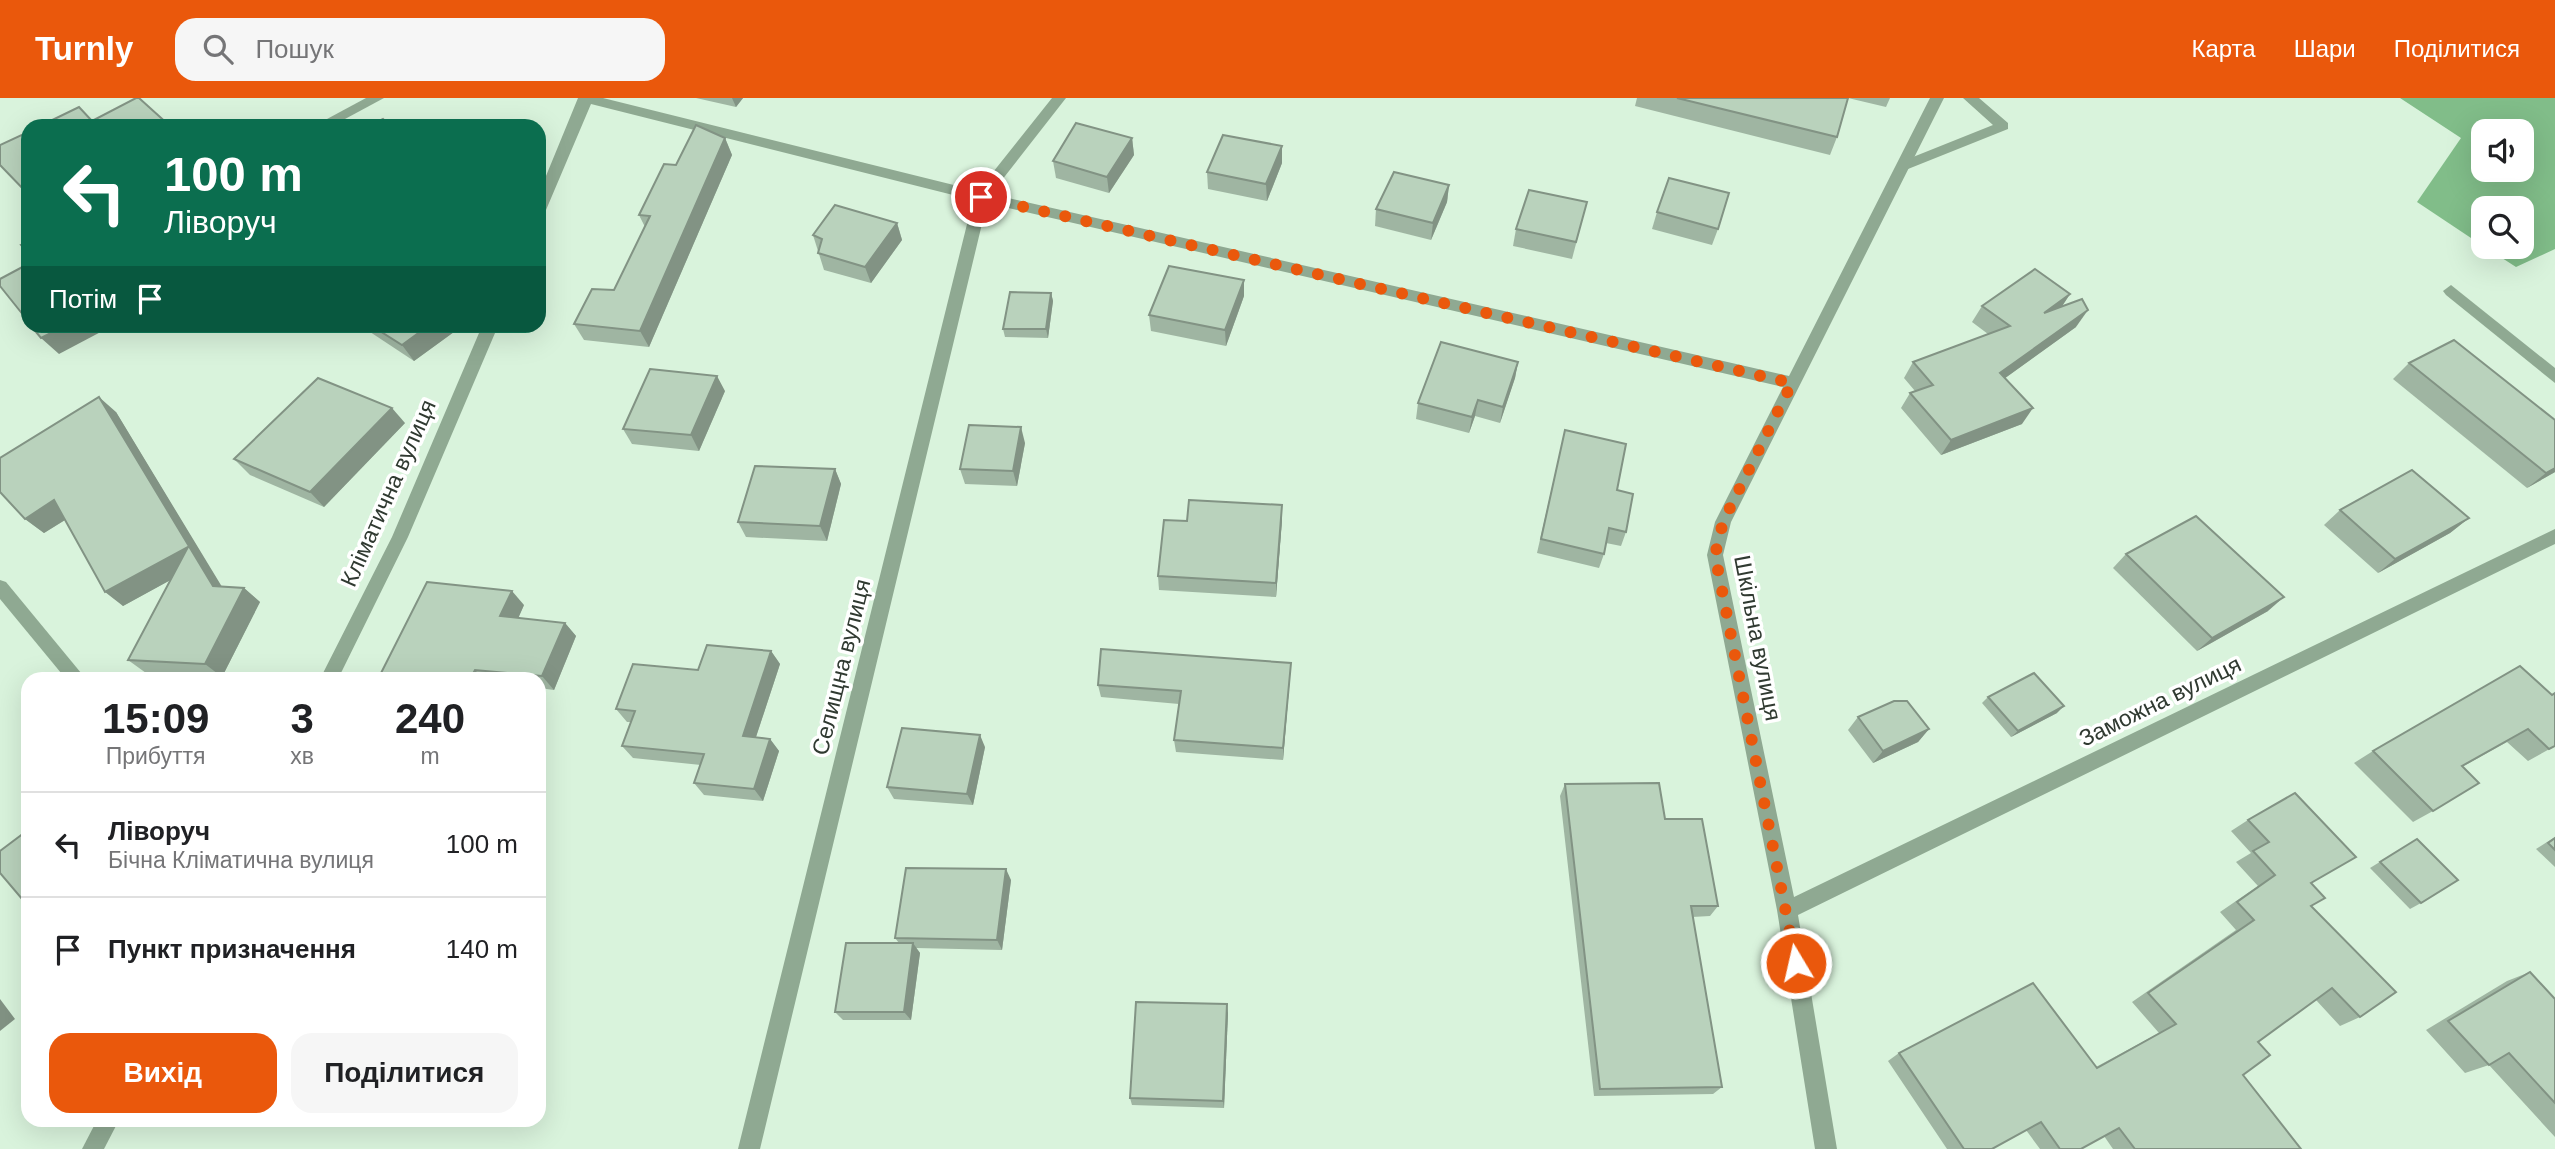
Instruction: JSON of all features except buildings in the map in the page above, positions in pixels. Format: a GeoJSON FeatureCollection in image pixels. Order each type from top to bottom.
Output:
{"type":"FeatureCollection","features":[{"type":"Feature","properties":{"kind":"street"},"geometry":{"type":"LineString","coordinates":[[335,119],[377,98]]}},
{"type":"Feature","properties":{"kind":"street"},"geometry":{"type":"LineString","coordinates":[[546,193],[586,98],[981,197],[1792,383]]}},
{"type":"Feature","properties":{"kind":"street"},"geometry":{"type":"LineString","coordinates":[[981,197],[1059,98]]}},
{"type":"Feature","properties":{"kind":"street","name":"Шкільна вулиця"},"geometry":{"type":"LineString","coordinates":[[1826,1149],[1787,910],[1715,555],[1723,522],[1937,98]]}},
{"type":"Feature","properties":{"kind":"street"},"geometry":{"type":"LineString","coordinates":[[1903,166],[2003,126],[1970,98]]}},
{"type":"Feature","properties":{"kind":"street","name":"Селищна вулиця"},"geometry":{"type":"LineString","coordinates":[[749,1149],[981,197]]}},
{"type":"Feature","properties":{"kind":"street"},"geometry":{"type":"LineString","coordinates":[[2451,291],[2555,377]]}},
{"type":"Feature","properties":{"kind":"street","name":"Кліматична вулиця"},"geometry":{"type":"LineString","coordinates":[[332,672],[400,537],[487,333]]}},
{"type":"Feature","properties":{"kind":"street","name":"Заможна вулиця"},"geometry":{"type":"LineString","coordinates":[[1787,910],[2555,536]]}},
{"type":"Feature","properties":{"kind":"street"},"geometry":{"type":"LineString","coordinates":[[0,587],[71,672]]}},
{"type":"Feature","properties":{"kind":"street"},"geometry":{"type":"LineString","coordinates":[[93,1149],[104,1127]]}},
{"type":"Feature","properties":{"kind":"green space"},"geometry":{"type":"Polygon","coordinates":[[[2400,98],[2555,98],[2555,249],[2534,259],[2534,196],[2471,196],[2471,238],[2417,202],[2461,138],[2400,98]]]}},
{"type":"Feature","properties":{"kind":"green space"},"geometry":{"type":"Polygon","coordinates":[[[2504,259],[2533,259],[2516,267],[2504,259]]]}},
{"type":"Feature","properties":{"kind":"route"},"geometry":{"type":"LineString","coordinates":[[981,197],[1792,383],[1723,522],[1715,555],[1796,963]]}}]}
